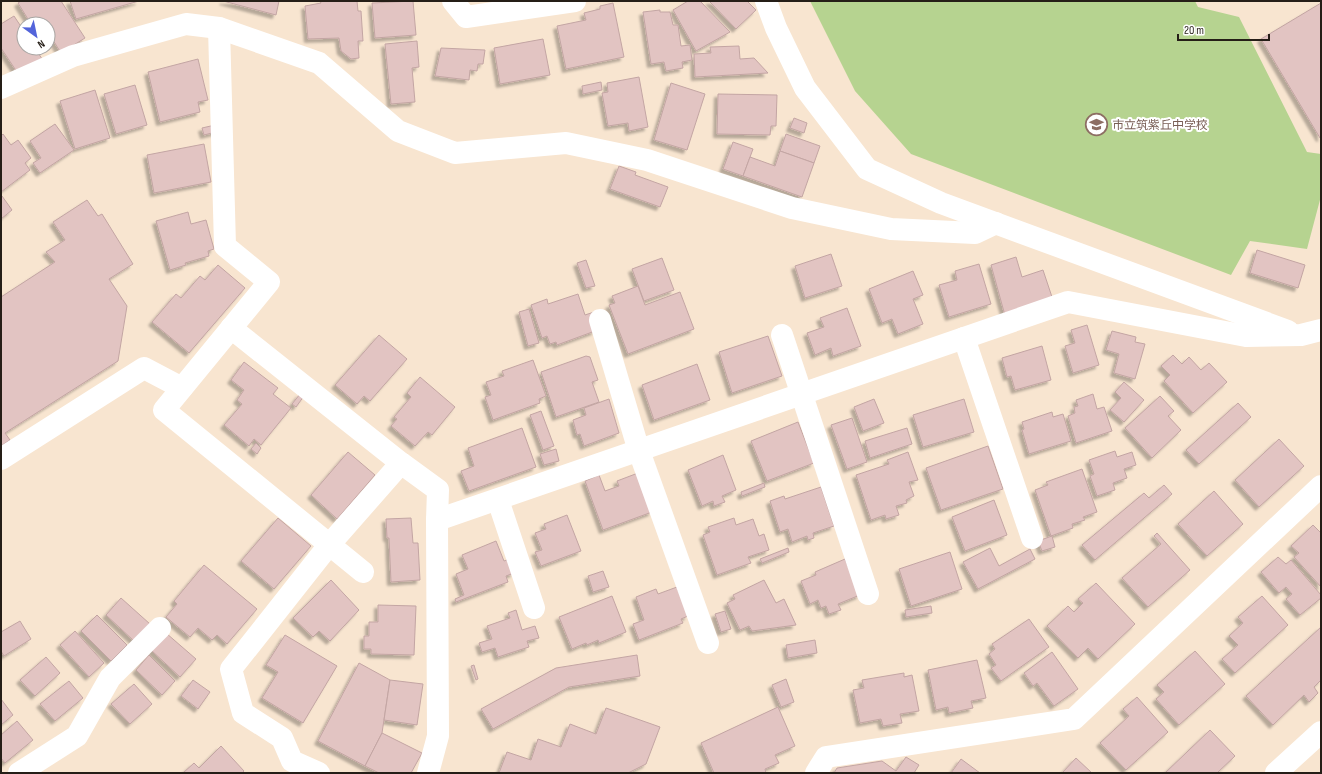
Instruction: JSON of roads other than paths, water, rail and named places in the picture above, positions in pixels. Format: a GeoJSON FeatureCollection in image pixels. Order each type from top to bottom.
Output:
{"type":"FeatureCollection","features":[{"type":"Feature","properties":{"kind":"street"},"geometry":{"type":"LineString","coordinates":[[452,1],[466,17],[575,1]]}},
{"type":"Feature","properties":{"kind":"street"},"geometry":{"type":"LineString","coordinates":[[766,1],[776,28],[806,88],[867,168],[942,203],[1311,333]]}},
{"type":"Feature","properties":{"kind":"street"},"geometry":{"type":"LineString","coordinates":[[1,88],[73,56],[186,24],[219,28],[319,63],[398,131],[455,153],[566,143],[647,160],[792,208],[891,229],[975,233],[996,223]]}},
{"type":"Feature","properties":{"kind":"street"},"geometry":{"type":"LineString","coordinates":[[219,28],[225,246],[270,282],[164,410],[363,572]]}},
{"type":"Feature","properties":{"kind":"street"},"geometry":{"type":"LineString","coordinates":[[438,520],[1068,302],[1246,336],[1311,333]]}},
{"type":"Feature","properties":{"kind":"street"},"geometry":{"type":"LineString","coordinates":[[600,320],[639,451],[708,643]]}},
{"type":"Feature","properties":{"kind":"street"},"geometry":{"type":"LineString","coordinates":[[231,328],[401,463],[438,490],[438,736],[428,773]]}},
{"type":"Feature","properties":{"kind":"street"},"geometry":{"type":"LineString","coordinates":[[782,335],[868,594]]}},
{"type":"Feature","properties":{"kind":"street"},"geometry":{"type":"LineString","coordinates":[[964,338],[1032,538]]}},
{"type":"Feature","properties":{"kind":"street"},"geometry":{"type":"LineString","coordinates":[[1,459],[144,368],[182,388]]}},
{"type":"Feature","properties":{"kind":"street"},"geometry":{"type":"LineString","coordinates":[[319,773],[292,761],[282,738],[243,713],[230,669],[329,545],[401,463]]}},
{"type":"Feature","properties":{"kind":"street"},"geometry":{"type":"LineString","coordinates":[[816,773],[826,757],[1074,719],[1321,486]]}},
{"type":"Feature","properties":{"kind":"street"},"geometry":{"type":"LineString","coordinates":[[498,500],[534,608]]}},
{"type":"Feature","properties":{"kind":"street"},"geometry":{"type":"LineString","coordinates":[[19,773],[77,736],[110,678],[160,628]]}},
{"type":"Feature","properties":{"kind":"street"},"geometry":{"type":"LineString","coordinates":[[1276,773],[1321,732]]}},
{"type":"Feature","properties":{"kind":"place","name":"市立筑紫丘中学校"},"geometry":{"type":"Point","coordinates":[1096,125]}}]}
